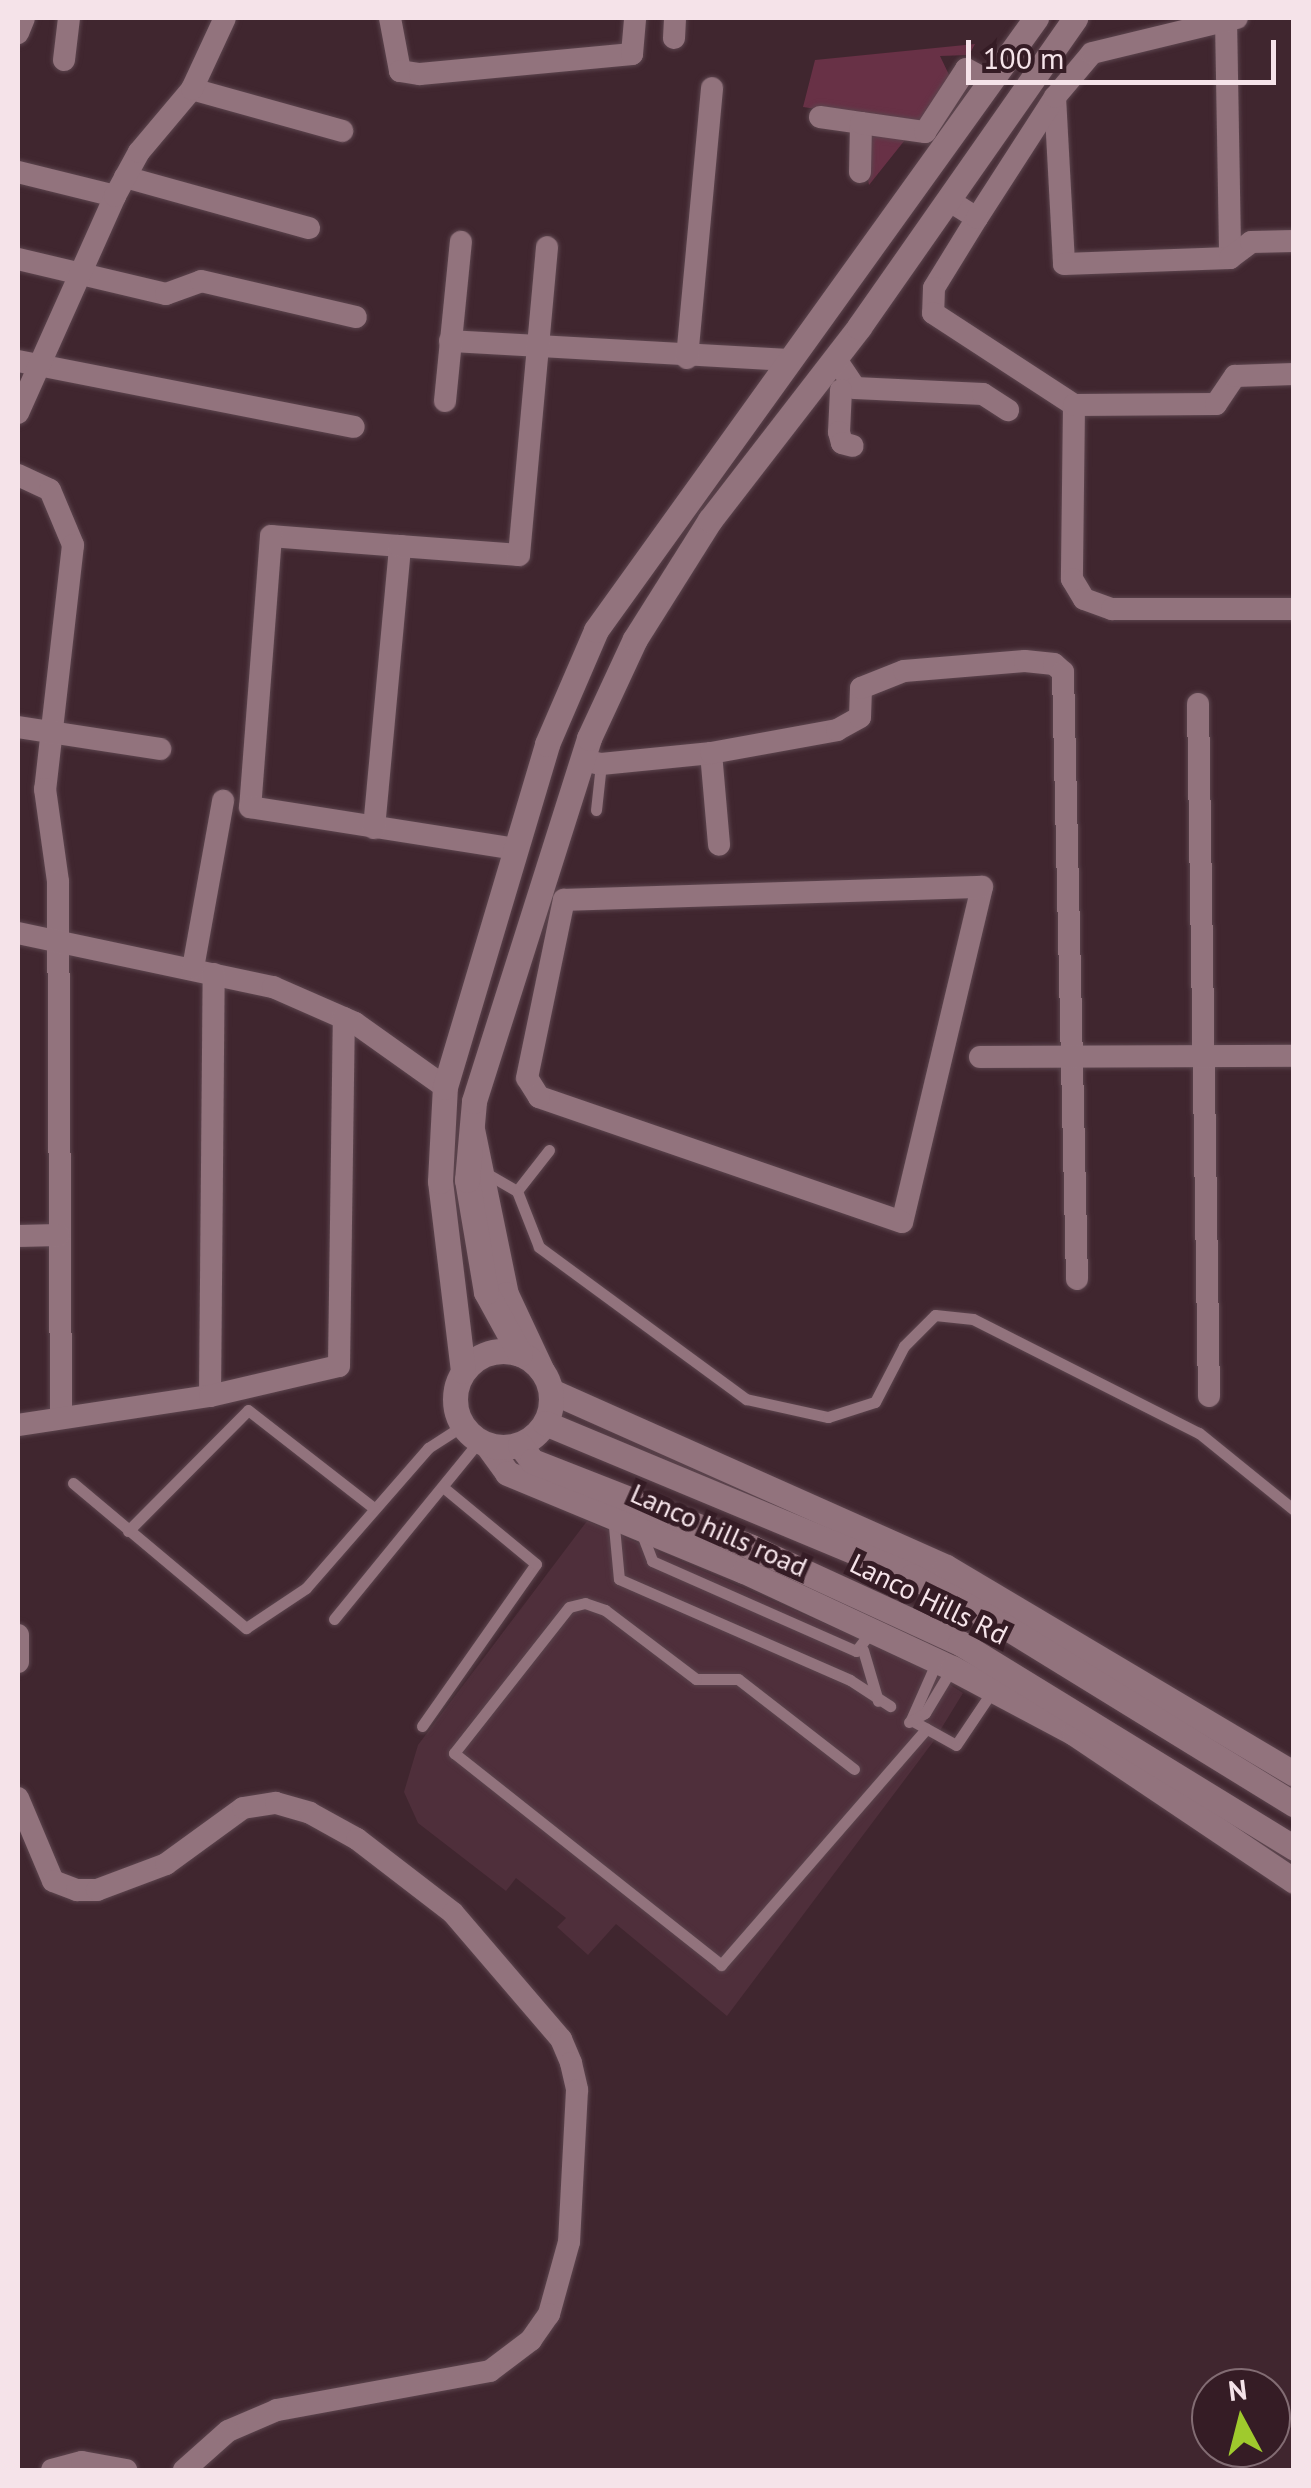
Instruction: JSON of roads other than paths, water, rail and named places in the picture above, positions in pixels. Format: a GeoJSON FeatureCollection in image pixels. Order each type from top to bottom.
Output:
{"type":"FeatureCollection","features":[{"type":"Feature","properties":{"kind":"main road"},"geometry":{"type":"LineString","coordinates":[[472,1129],[484,1172],[506,1294],[546,1381],[545,1423],[520,1445],[476,1438],[454,1398],[463,1370],[440,1180],[444,1087],[547,744],[596,630],[786,360],[1036,18]]}},
{"type":"Feature","properties":{"kind":"main road"},"geometry":{"type":"LineString","coordinates":[[1074,18],[836,358],[838,386],[704,530],[635,639],[512,978],[472,1129],[467,1180],[486,1292],[520,1354],[546,1381],[946,1568],[983,1602],[1294,1774]]}},
{"type":"Feature","properties":{"kind":"main road"},"geometry":{"type":"LineString","coordinates":[[680,511],[704,530]]}},
{"type":"Feature","properties":{"kind":"main road"},"geometry":{"type":"LineString","coordinates":[[463,1370],[487,1353],[520,1354]]}},
{"type":"Feature","properties":{"kind":"main road","name":"Lanco Hills Rd"},"geometry":{"type":"LineString","coordinates":[[545,1423],[983,1602],[1294,1804]]}},
{"type":"Feature","properties":{"kind":"main road","name":"Lanco hills road"},"geometry":{"type":"LineString","coordinates":[[476,1438],[507,1473],[640,1527],[748,1559],[867,1641],[944,1664],[994,1690],[1080,1724],[1294,1880]]}},
{"type":"Feature","properties":{"kind":"main road","name":"Lanco Hills Rd"},"geometry":{"type":"LineString","coordinates":[[520,1445],[532,1461],[748,1559],[960,1643],[1080,1724],[1294,1848]]}},
{"type":"Feature","properties":{"kind":"street"},"geometry":{"type":"LineString","coordinates":[[18,33],[24,18]]}},
{"type":"Feature","properties":{"kind":"street"},"geometry":{"type":"LineString","coordinates":[[64,60],[69,18]]}},
{"type":"Feature","properties":{"kind":"street"},"geometry":{"type":"LineString","coordinates":[[18,413],[27,362],[77,274],[120,186],[192,89],[224,18]]}},
{"type":"Feature","properties":{"kind":"street"},"geometry":{"type":"LineString","coordinates":[[390,18],[400,71],[420,74],[612,60],[632,54],[635,18]]}},
{"type":"Feature","properties":{"kind":"street"},"geometry":{"type":"LineString","coordinates":[[1230,258],[1232,18],[1092,53],[1055,97],[934,288],[934,313],[1074,405],[1216,404],[1235,376],[1294,374]]}},
{"type":"Feature","properties":{"kind":"street"},"geometry":{"type":"LineString","coordinates":[[820,116],[925,132],[966,68],[988,81]]}},
{"type":"Feature","properties":{"kind":"street"},"geometry":{"type":"LineString","coordinates":[[687,358],[712,88]]}},
{"type":"Feature","properties":{"kind":"street"},"geometry":{"type":"LineString","coordinates":[[192,89],[342,131]]}},
{"type":"Feature","properties":{"kind":"street"},"geometry":{"type":"LineString","coordinates":[[1055,97],[1064,264],[1230,258],[1250,242],[1294,241]]}},
{"type":"Feature","properties":{"kind":"street"},"geometry":{"type":"LineString","coordinates":[[860,123],[860,172]]}},
{"type":"Feature","properties":{"kind":"street"},"geometry":{"type":"LineString","coordinates":[[18,172],[120,186],[309,228]]}},
{"type":"Feature","properties":{"kind":"street"},"geometry":{"type":"LineString","coordinates":[[964,176],[994,192]]}},
{"type":"Feature","properties":{"kind":"street"},"geometry":{"type":"LineString","coordinates":[[948,200],[977,218]]}},
{"type":"Feature","properties":{"kind":"street"},"geometry":{"type":"LineString","coordinates":[[445,401],[461,242]]}},
{"type":"Feature","properties":{"kind":"street"},"geometry":{"type":"LineString","coordinates":[[514,849],[250,807],[271,536],[519,555],[547,247]]}},
{"type":"Feature","properties":{"kind":"street"},"geometry":{"type":"LineString","coordinates":[[18,260],[166,294],[201,281],[356,317]]}},
{"type":"Feature","properties":{"kind":"street"},"geometry":{"type":"LineString","coordinates":[[450,340],[687,358],[786,360]]}},
{"type":"Feature","properties":{"kind":"street"},"geometry":{"type":"LineString","coordinates":[[27,362],[354,426]]}},
{"type":"Feature","properties":{"kind":"street"},"geometry":{"type":"LineString","coordinates":[[853,446],[842,443],[839,432],[838,386],[983,394],[1008,410]]}},
{"type":"Feature","properties":{"kind":"street"},"geometry":{"type":"LineString","coordinates":[[1074,405],[1072,579],[1084,599],[1112,609],[1294,609]]}},
{"type":"Feature","properties":{"kind":"street"},"geometry":{"type":"LineString","coordinates":[[18,475],[50,490],[74,545],[49,731],[46,788],[58,882],[55,941],[62,1418]]}},
{"type":"Feature","properties":{"kind":"street"},"geometry":{"type":"LineString","coordinates":[[374,828],[400,546]]}},
{"type":"Feature","properties":{"kind":"street"},"geometry":{"type":"LineString","coordinates":[[592,762],[710,753],[837,730],[860,717],[861,688],[904,671],[968,662],[1054,664],[1067,695],[1077,1279]]}},
{"type":"Feature","properties":{"kind":"street"},"geometry":{"type":"LineString","coordinates":[[1198,704],[1209,1396]]}},
{"type":"Feature","properties":{"kind":"street"},"geometry":{"type":"LineString","coordinates":[[18,727],[160,749]]}},
{"type":"Feature","properties":{"kind":"street"},"geometry":{"type":"LineString","coordinates":[[710,753],[719,845]]}},
{"type":"Feature","properties":{"kind":"street"},"geometry":{"type":"LineString","coordinates":[[210,1396],[203,971],[223,802]]}},
{"type":"Feature","properties":{"kind":"street"},"geometry":{"type":"LineString","coordinates":[[982,887],[902,1222],[538,1097],[526,1065],[547,974],[564,900],[982,887]]}},
{"type":"Feature","properties":{"kind":"street"},"geometry":{"type":"LineString","coordinates":[[18,933],[274,987],[344,1018],[444,1087]]}},
{"type":"Feature","properties":{"kind":"street"},"geometry":{"type":"LineString","coordinates":[[512,978],[547,974]]}},
{"type":"Feature","properties":{"kind":"street"},"geometry":{"type":"LineString","coordinates":[[512,978],[541,998]]}},
{"type":"Feature","properties":{"kind":"street"},"geometry":{"type":"LineString","coordinates":[[18,1425],[210,1396],[339,1366],[344,1018]]}},
{"type":"Feature","properties":{"kind":"street"},"geometry":{"type":"LineString","coordinates":[[980,1057],[1294,1056]]}},
{"type":"Feature","properties":{"kind":"street"},"geometry":{"type":"LineString","coordinates":[[18,1236],[59,1235]]}},
{"type":"Feature","properties":{"kind":"street"},"geometry":{"type":"LineString","coordinates":[[18,1636],[18,1662]]}},
{"type":"Feature","properties":{"kind":"street"},"geometry":{"type":"LineString","coordinates":[[18,1798],[53,1880],[77,1890],[97,1890],[166,1864],[243,1808],[276,1803],[310,1812],[357,1839],[453,1913],[561,2039],[571,2064],[577,2090],[569,2242],[549,2314],[531,2340],[490,2371],[277,2410],[228,2431],[184,2470]]}},
{"type":"Feature","properties":{"kind":"street"},"geometry":{"type":"LineString","coordinates":[[52,2470],[82,2462],[126,2470]]}},
{"type":"Feature","properties":{"kind":"lane"},"geometry":{"type":"LineString","coordinates":[[592,762],[596,810]]}},
{"type":"Feature","properties":{"kind":"lane"},"geometry":{"type":"LineString","coordinates":[[517,1191],[549,1150]]}},
{"type":"Feature","properties":{"kind":"lane"},"geometry":{"type":"LineString","coordinates":[[484,1172],[517,1191],[539,1247],[746,1399],[828,1416],[875,1402],[904,1346],[935,1315],[973,1319],[1199,1433],[1294,1510]]}},
{"type":"Feature","properties":{"kind":"lane"},"geometry":{"type":"LineString","coordinates":[[128,1531],[248,1410],[374,1508]]}},
{"type":"Feature","properties":{"kind":"lane"},"geometry":{"type":"LineString","coordinates":[[334,1619],[443,1488],[476,1438]]}},
{"type":"Feature","properties":{"kind":"lane"},"geometry":{"type":"LineString","coordinates":[[73,1483],[246,1628],[306,1588],[428,1448],[476,1438]]}},
{"type":"Feature","properties":{"kind":"lane"},"geometry":{"type":"LineString","coordinates":[[422,1726],[536,1564],[443,1488]]}},
{"type":"Feature","properties":{"kind":"lane"},"geometry":{"type":"LineString","coordinates":[[613,1516],[620,1580],[850,1680],[884,1704],[867,1641],[652,1561],[640,1527]]}},
{"type":"Feature","properties":{"kind":"lane"},"geometry":{"type":"LineString","coordinates":[[854,1769],[738,1679],[696,1679],[594,1604],[569,1607],[454,1753],[721,1965],[926,1729]]}},
{"type":"Feature","properties":{"kind":"lane"},"geometry":{"type":"LineString","coordinates":[[944,1664],[925,1713],[909,1722],[959,1745],[994,1690]]}}]}
